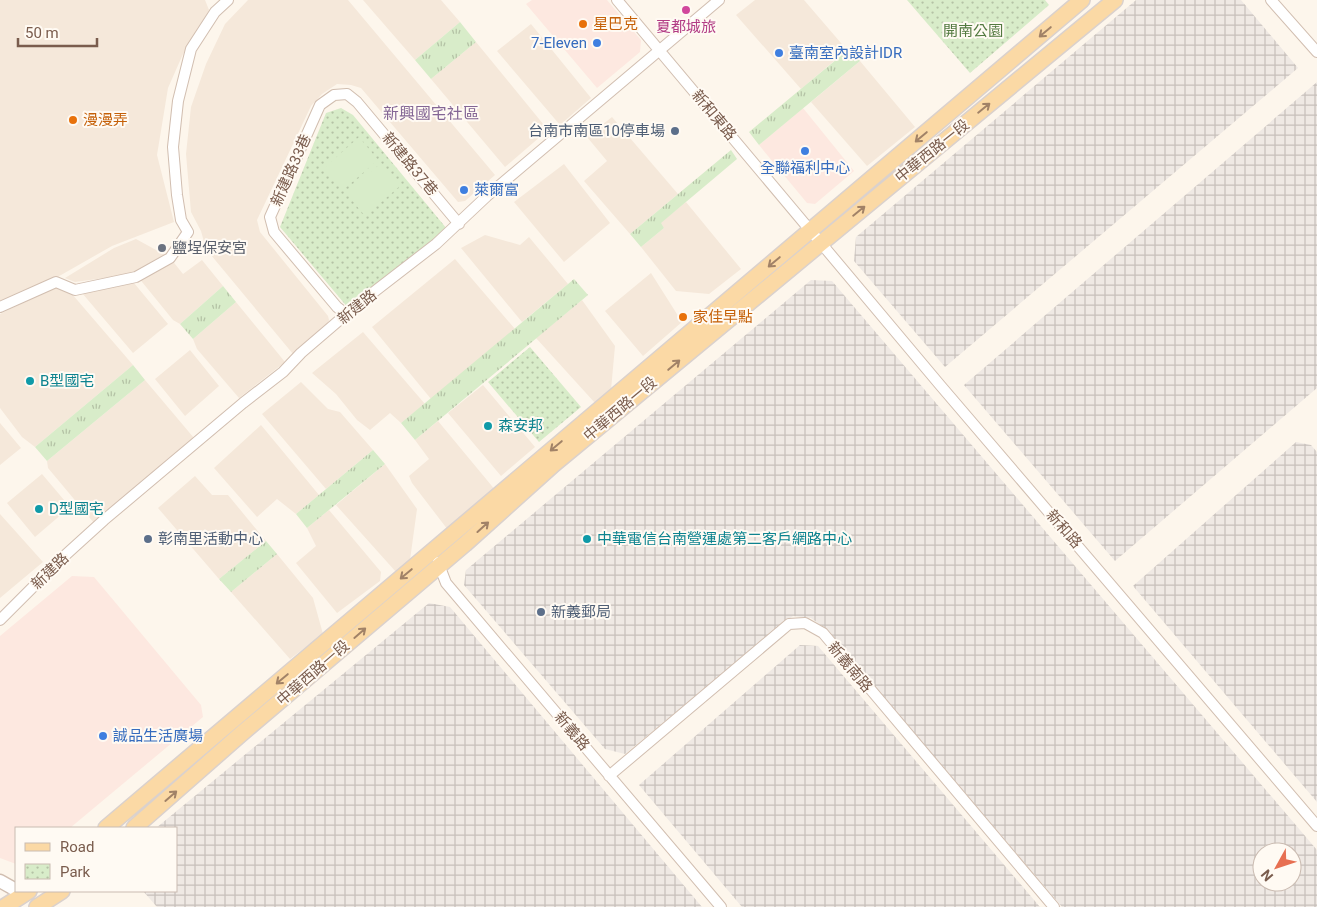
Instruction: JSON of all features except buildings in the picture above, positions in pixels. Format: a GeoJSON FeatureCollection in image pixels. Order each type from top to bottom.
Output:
{"type":"FeatureCollection","features":[{"type":"Feature","properties":{"kind":"main road","name":"中華西路一段"},"geometry":{"type":"LineString","coordinates":[[107,827],[1082,0]]}},
{"type":"Feature","properties":{"kind":"main road","name":"中華西路一段"},"geometry":{"type":"LineString","coordinates":[[135,827],[439,566],[554,464],[1115,0]]}},
{"type":"Feature","properties":{"kind":"main road"},"geometry":{"type":"LineString","coordinates":[[4,907],[21,892]]}},
{"type":"Feature","properties":{"kind":"main road"},"geometry":{"type":"LineString","coordinates":[[39,907],[61,892]]}},
{"type":"Feature","properties":{"kind":"street"},"geometry":{"type":"LineString","coordinates":[[0,307],[56,282],[75,290],[136,277],[170,258],[188,232],[181,220],[173,147],[178,101],[191,49],[215,12],[228,0]]}},
{"type":"Feature","properties":{"kind":"street","name":"新和東路"},"geometry":{"type":"LineString","coordinates":[[616,0],[811,230]]}},
{"type":"Feature","properties":{"kind":"street","name":"新建路"},"geometry":{"type":"LineString","coordinates":[[0,619],[61,558],[104,520],[243,403],[283,372],[301,353],[346,314],[459,224],[501,184],[719,0]]}},
{"type":"Feature","properties":{"kind":"street"},"geometry":{"type":"LineString","coordinates":[[1271,0],[1317,52]]}},
{"type":"Feature","properties":{"kind":"street","name":"新建路37巷"},"geometry":{"type":"LineString","coordinates":[[334,95],[347,94],[358,102],[459,224]]}},
{"type":"Feature","properties":{"kind":"street","name":"新建路33巷"},"geometry":{"type":"LineString","coordinates":[[334,95],[320,106],[270,217],[274,232],[337,307],[346,314]]}},
{"type":"Feature","properties":{"kind":"street","name":"新和路"},"geometry":{"type":"LineString","coordinates":[[811,230],[1317,826]]}},
{"type":"Feature","properties":{"kind":"street","name":"新義路"},"geometry":{"type":"LineString","coordinates":[[435,549],[446,583],[721,907]]}},
{"type":"Feature","properties":{"kind":"street","name":"新義南路"},"geometry":{"type":"LineString","coordinates":[[609,776],[789,624],[805,623],[823,633],[1054,907]]}},
{"type":"Feature","properties":{"kind":"street"},"geometry":{"type":"LineString","coordinates":[[0,881],[15,889]]}},
{"type":"Feature","properties":{"kind":"street"},"geometry":{"type":"LineString","coordinates":[[21,892],[39,907]]}},
{"type":"Feature","properties":{"kind":"shaded area"},"geometry":{"type":"Polygon","coordinates":[[[0,0],[205,0],[209,10],[183,54],[168,88],[157,155],[174,222],[112,246],[54,279],[0,301],[0,0]]]}},
{"type":"Feature","properties":{"kind":"shaded area"},"geometry":{"type":"Polygon","coordinates":[[[248,0],[348,0],[495,175],[465,201],[458,202],[361,88],[337,84],[322,94],[311,106],[257,220],[260,232],[328,316],[327,326],[293,354],[206,249],[201,231],[191,212],[186,154],[191,107],[206,64],[225,24],[248,0]]]}},
{"type":"Feature","properties":{"kind":"shaded area"},"geometry":{"type":"Polygon","coordinates":[[[363,0],[441,0],[460,22],[415,60],[363,0]]]}},
{"type":"Feature","properties":{"kind":"shaded area"},"geometry":{"type":"Polygon","coordinates":[[[532,0],[607,0],[641,40],[640,52],[597,88],[526,4],[532,0]]]}},
{"type":"Feature","properties":{"kind":"shaded area"},"geometry":{"type":"Polygon","coordinates":[[[755,0],[804,0],[847,50],[801,89],[736,15],[755,0]]]}},
{"type":"Feature","properties":{"kind":"shaded area"},"geometry":{"type":"Polygon","coordinates":[[[1136,0],[1241,0],[1298,68],[945,367],[854,261],[856,237],[1136,0]]]}},
{"type":"Feature","properties":{"kind":"shaded area"},"geometry":{"type":"Polygon","coordinates":[[[531,24],[591,98],[560,125],[497,51],[531,24]]]}},
{"type":"Feature","properties":{"kind":"shaded area"},"geometry":{"type":"Polygon","coordinates":[[[476,42],[548,130],[505,167],[431,79],[476,42]]]}},
{"type":"Feature","properties":{"kind":"shaded area"},"geometry":{"type":"Polygon","coordinates":[[[860,61],[915,127],[867,166],[811,102],[860,61]]]}},
{"type":"Feature","properties":{"kind":"shaded area"},"geometry":{"type":"Polygon","coordinates":[[[1317,82],[1317,388],[1115,561],[964,385],[1317,82]]]}},
{"type":"Feature","properties":{"kind":"shaded area"},"geometry":{"type":"Polygon","coordinates":[[[803,108],[854,171],[815,204],[807,203],[759,145],[803,108]]]}},
{"type":"Feature","properties":{"kind":"shaded area"},"geometry":{"type":"Polygon","coordinates":[[[612,117],[678,194],[630,234],[584,181],[607,161],[587,137],[612,117]]]}},
{"type":"Feature","properties":{"kind":"shaded area"},"geometry":{"type":"Polygon","coordinates":[[[564,164],[610,223],[564,262],[514,202],[564,164]]]}},
{"type":"Feature","properties":{"kind":"shaded area"},"geometry":{"type":"Polygon","coordinates":[[[686,202],[741,269],[709,294],[676,291],[641,247],[664,228],[660,223],[686,202]]]}},
{"type":"Feature","properties":{"kind":"shaded area"},"geometry":{"type":"Polygon","coordinates":[[[485,235],[520,245],[529,237],[568,284],[522,322],[461,248],[485,235]]]}},
{"type":"Feature","properties":{"kind":"shaded area"},"geometry":{"type":"Polygon","coordinates":[[[136,239],[167,256],[134,274],[75,282],[65,278],[114,248],[136,239]]]}},
{"type":"Feature","properties":{"kind":"shaded area"},"geometry":{"type":"Polygon","coordinates":[[[171,259],[183,274],[202,260],[223,286],[180,324],[173,320],[138,277],[171,259]]]}},
{"type":"Feature","properties":{"kind":"shaded area"},"geometry":{"type":"Polygon","coordinates":[[[455,259],[515,329],[431,399],[372,327],[455,259]]]}},
{"type":"Feature","properties":{"kind":"shaded area"},"geometry":{"type":"Polygon","coordinates":[[[651,273],[682,322],[643,356],[605,311],[651,273]]]}},
{"type":"Feature","properties":{"kind":"shaded area"},"geometry":{"type":"Polygon","coordinates":[[[811,280],[832,281],[1317,850],[1317,907],[1062,907],[826,629],[811,618],[793,616],[625,754],[605,749],[464,585],[466,570],[811,280]]]}},
{"type":"Feature","properties":{"kind":"shaded area"},"geometry":{"type":"Polygon","coordinates":[[[134,283],[168,324],[133,353],[82,293],[134,283]]]}},
{"type":"Feature","properties":{"kind":"shaded area"},"geometry":{"type":"Polygon","coordinates":[[[56,287],[72,294],[133,365],[35,447],[22,437],[0,408],[0,314],[56,287]]]}},
{"type":"Feature","properties":{"kind":"shaded area"},"geometry":{"type":"Polygon","coordinates":[[[582,300],[615,346],[611,390],[595,403],[536,338],[582,300]]]}},
{"type":"Feature","properties":{"kind":"shaded area"},"geometry":{"type":"Polygon","coordinates":[[[236,302],[285,362],[239,398],[197,349],[193,339],[236,302]]]}},
{"type":"Feature","properties":{"kind":"shaded area"},"geometry":{"type":"Polygon","coordinates":[[[363,332],[425,404],[401,423],[390,413],[370,430],[357,420],[336,394],[312,373],[363,332]]]}},
{"type":"Feature","properties":{"kind":"shaded area"},"geometry":{"type":"Polygon","coordinates":[[[190,350],[219,386],[185,416],[155,379],[190,350]]]}},
{"type":"Feature","properties":{"kind":"shaded area"},"geometry":{"type":"Polygon","coordinates":[[[145,380],[194,438],[94,523],[48,468],[47,461],[145,380]]]}},
{"type":"Feature","properties":{"kind":"shaded area"},"geometry":{"type":"Polygon","coordinates":[[[301,382],[328,409],[340,412],[373,450],[326,489],[262,414],[301,382]]]}},
{"type":"Feature","properties":{"kind":"shaded area","name":"森安邦"},"geometry":{"type":"Polygon","coordinates":[[[483,385],[535,447],[501,476],[448,413],[483,385]]]}},
{"type":"Feature","properties":{"kind":"shaded area"},"geometry":{"type":"Polygon","coordinates":[[[438,421],[496,491],[448,530],[412,483],[409,476],[429,459],[415,440],[438,421]]]}},
{"type":"Feature","properties":{"kind":"shaded area"},"geometry":{"type":"Polygon","coordinates":[[[0,423],[21,448],[0,465],[0,423]]]}},
{"type":"Feature","properties":{"kind":"shaded area"},"geometry":{"type":"Polygon","coordinates":[[[261,425],[319,495],[296,514],[277,499],[257,517],[214,468],[261,425]]]}},
{"type":"Feature","properties":{"kind":"shaded area"},"geometry":{"type":"Polygon","coordinates":[[[1296,442],[1311,445],[1317,452],[1317,802],[1133,586],[1296,442]]]}},
{"type":"Feature","properties":{"kind":"shaded area"},"geometry":{"type":"Polygon","coordinates":[[[385,464],[417,509],[410,560],[396,572],[336,505],[385,464]]]}},
{"type":"Feature","properties":{"kind":"shaded area"},"geometry":{"type":"Polygon","coordinates":[[[42,474],[70,507],[35,537],[7,503],[42,474]]]}},
{"type":"Feature","properties":{"kind":"shaded area"},"geometry":{"type":"Polygon","coordinates":[[[195,476],[212,495],[228,495],[266,541],[219,579],[158,508],[195,476]]]}},
{"type":"Feature","properties":{"kind":"shaded area"},"geometry":{"type":"Polygon","coordinates":[[[329,510],[381,572],[380,581],[337,613],[296,563],[316,546],[307,528],[329,510]]]}},
{"type":"Feature","properties":{"kind":"shaded area"},"geometry":{"type":"Polygon","coordinates":[[[0,514],[43,562],[0,598],[0,514]]]}},
{"type":"Feature","properties":{"kind":"shaded area"},"geometry":{"type":"Polygon","coordinates":[[[277,554],[313,598],[323,634],[290,659],[231,592],[277,554]]]}},
{"type":"Feature","properties":{"kind":"shaded area"},"geometry":{"type":"Polygon","coordinates":[[[72,576],[94,577],[201,705],[203,717],[71,827],[15,827],[15,864],[0,858],[0,636],[72,576]]]}},
{"type":"Feature","properties":{"kind":"shaded area"},"geometry":{"type":"Polygon","coordinates":[[[429,603],[450,607],[702,907],[157,907],[144,892],[178,892],[178,827],[157,827],[429,603]]]}},
{"type":"Feature","properties":{"kind":"shaded area"},"geometry":{"type":"Polygon","coordinates":[[[800,645],[818,646],[1040,907],[742,907],[639,785],[800,645]]]}},
{"type":"Feature","properties":{"kind":"green space","name":"開南公園"},"geometry":{"type":"Polygon","coordinates":[[[907,0],[1045,0],[1049,5],[970,73],[907,0]]]}},
{"type":"Feature","properties":{"kind":"green space"},"geometry":{"type":"Polygon","coordinates":[[[460,22],[476,42],[431,79],[415,60],[460,22]]]}},
{"type":"Feature","properties":{"kind":"green space"},"geometry":{"type":"Polygon","coordinates":[[[849,49],[860,61],[759,145],[749,132],[849,49]]]}},
{"type":"Feature","properties":{"kind":"green space"},"geometry":{"type":"Polygon","coordinates":[[[341,108],[353,115],[447,229],[349,309],[280,227],[326,113],[341,108]]]}},
{"type":"Feature","properties":{"kind":"green space"},"geometry":{"type":"Polygon","coordinates":[[[359,137],[378,160],[343,190],[324,168],[359,137]]]}},
{"type":"Feature","properties":{"kind":"green space"},"geometry":{"type":"Polygon","coordinates":[[[731,150],[737,159],[661,223],[664,228],[641,247],[630,234],[731,150]]]}},
{"type":"Feature","properties":{"kind":"green space"},"geometry":{"type":"Polygon","coordinates":[[[381,163],[400,186],[365,216],[346,193],[381,163]]]}},
{"type":"Feature","properties":{"kind":"green space"},"geometry":{"type":"Polygon","coordinates":[[[574,279],[588,295],[415,440],[401,423],[574,279]]]}},
{"type":"Feature","properties":{"kind":"green space"},"geometry":{"type":"Polygon","coordinates":[[[223,286],[236,302],[193,339],[180,324],[223,286]]]}},
{"type":"Feature","properties":{"kind":"green space"},"geometry":{"type":"Polygon","coordinates":[[[530,347],[581,407],[539,442],[488,382],[530,347]]]}},
{"type":"Feature","properties":{"kind":"green space"},"geometry":{"type":"Polygon","coordinates":[[[133,365],[145,380],[47,461],[35,447],[133,365]]]}},
{"type":"Feature","properties":{"kind":"green space"},"geometry":{"type":"Polygon","coordinates":[[[373,450],[385,464],[307,528],[296,514],[373,450]]]}},
{"type":"Feature","properties":{"kind":"green space"},"geometry":{"type":"Polygon","coordinates":[[[266,541],[277,554],[231,592],[219,579],[266,541]]]}},
{"type":"Feature","properties":{"kind":"place","name":"夏都城旅"},"geometry":{"type":"Point","coordinates":[686,10]}},
{"type":"Feature","properties":{"kind":"place","name":"星巴克"},"geometry":{"type":"Point","coordinates":[583,24]}},
{"type":"Feature","properties":{"kind":"place","name":"7-Eleven"},"geometry":{"type":"Point","coordinates":[597,43]}},
{"type":"Feature","properties":{"kind":"place","name":"臺南室內設計IDR"},"geometry":{"type":"Point","coordinates":[779,53]}},
{"type":"Feature","properties":{"kind":"place","name":"漫漫弄"},"geometry":{"type":"Point","coordinates":[73,120]}},
{"type":"Feature","properties":{"kind":"place","name":"台南市南區10停車場"},"geometry":{"type":"Point","coordinates":[675,131]}},
{"type":"Feature","properties":{"kind":"place","name":"全聯福利中心"},"geometry":{"type":"Point","coordinates":[805,151]}},
{"type":"Feature","properties":{"kind":"place","name":"萊爾富"},"geometry":{"type":"Point","coordinates":[464,190]}},
{"type":"Feature","properties":{"kind":"place","name":"鹽埕保安宮"},"geometry":{"type":"Point","coordinates":[162,248]}},
{"type":"Feature","properties":{"kind":"place","name":"家佳早點"},"geometry":{"type":"Point","coordinates":[683,317]}},
{"type":"Feature","properties":{"kind":"place","name":"B型國宅"},"geometry":{"type":"Point","coordinates":[30,381]}},
{"type":"Feature","properties":{"kind":"place","name":"森安邦"},"geometry":{"type":"Point","coordinates":[488,426]}},
{"type":"Feature","properties":{"kind":"place","name":"D型國宅"},"geometry":{"type":"Point","coordinates":[39,509]}},
{"type":"Feature","properties":{"kind":"place","name":"彰南里活動中心"},"geometry":{"type":"Point","coordinates":[148,539]}},
{"type":"Feature","properties":{"kind":"place","name":"中華電信台南營運處第二客戶網路中心"},"geometry":{"type":"Point","coordinates":[587,539]}},
{"type":"Feature","properties":{"kind":"place","name":"新義郵局"},"geometry":{"type":"Point","coordinates":[541,612]}},
{"type":"Feature","properties":{"kind":"place","name":"誠品生活廣場"},"geometry":{"type":"Point","coordinates":[103,736]}},
{"type":"Feature","properties":{"kind":"district","name":"新興國宅社區"},"geometry":{"type":"Point","coordinates":[431,113]}}]}
